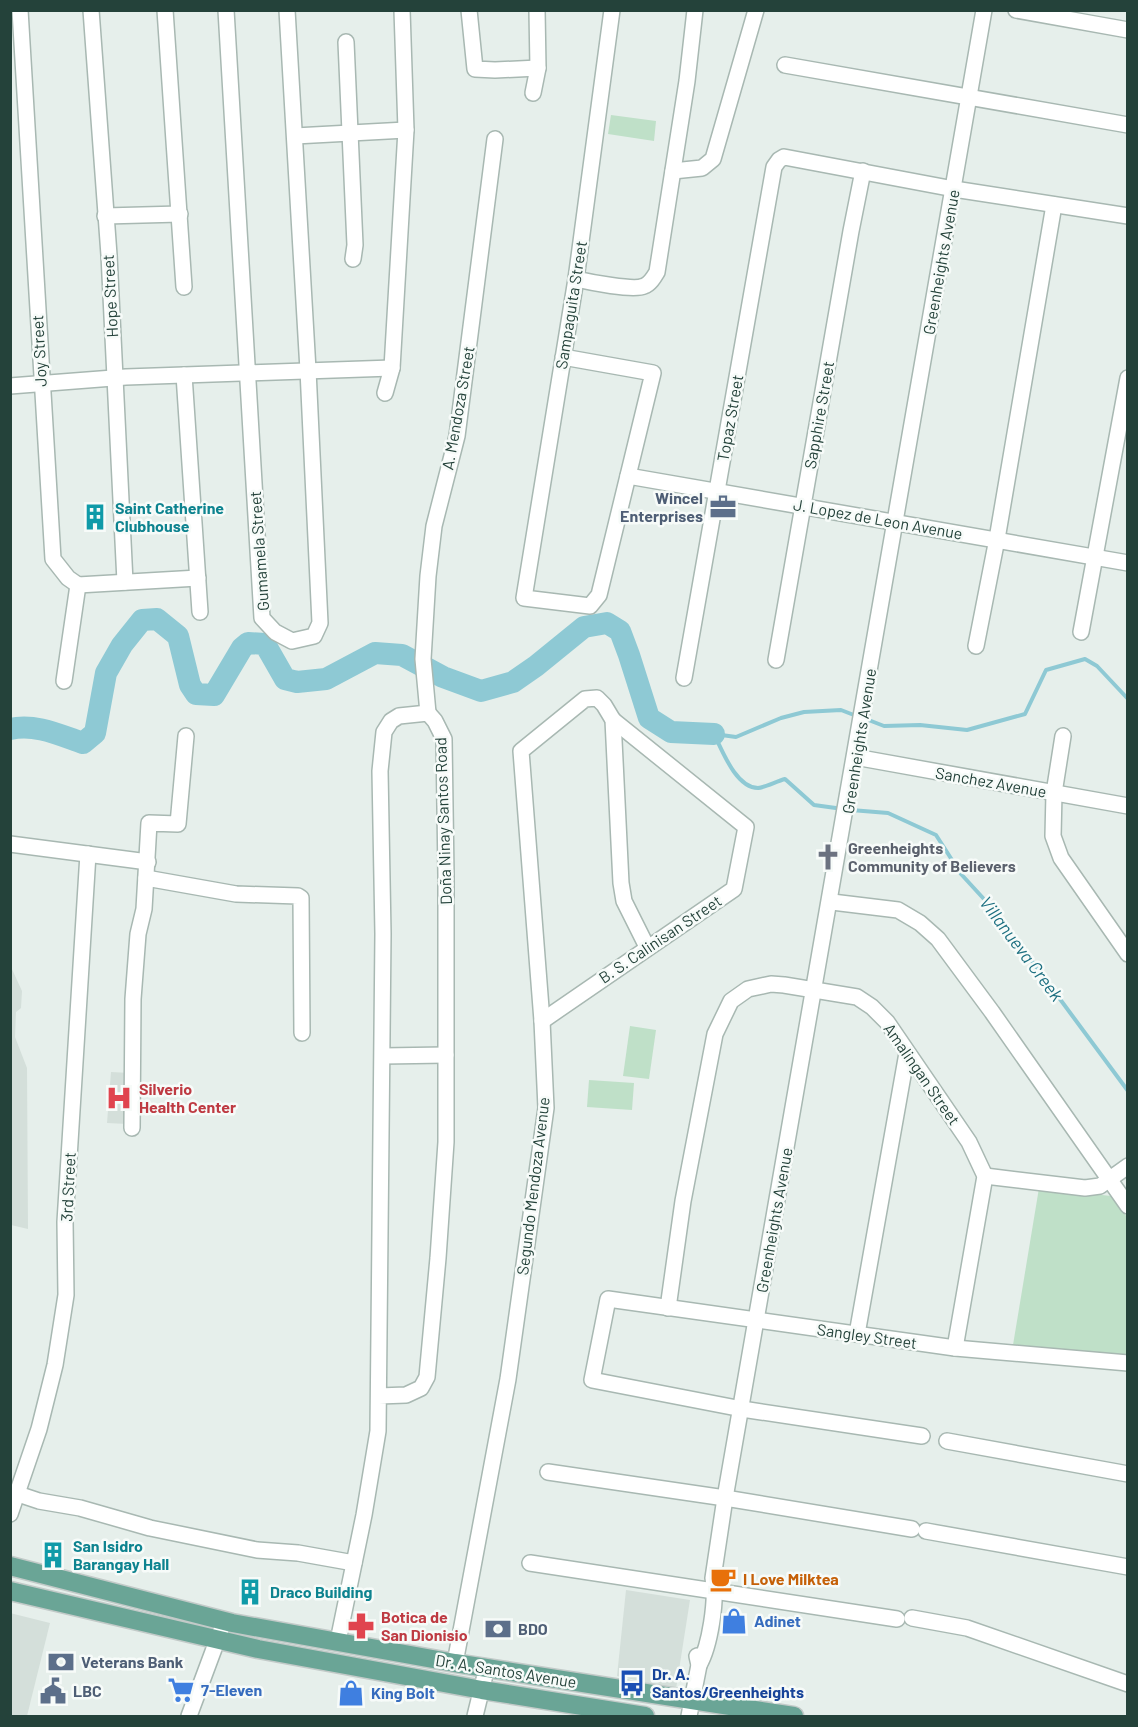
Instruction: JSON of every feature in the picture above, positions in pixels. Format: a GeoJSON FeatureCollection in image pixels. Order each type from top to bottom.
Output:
{"type":"FeatureCollection","features":[{"type":"Feature","properties":{"kind":"main road","name":"Dr. A. Santos Avenue"},"geometry":{"type":"LineString","coordinates":[[10,1566],[224,1621],[487,1667],[691,1709],[794,1716]]}},
{"type":"Feature","properties":{"kind":"main road","name":"Dr. A. Santos Avenue"},"geometry":{"type":"LineString","coordinates":[[10,1591],[218,1641],[483,1690],[645,1716]]}},
{"type":"Feature","properties":{"kind":"street","name":"Joy Street"},"geometry":{"type":"LineString","coordinates":[[20,10],[53,559],[68,578],[78,585]]}},
{"type":"Feature","properties":{"kind":"street","name":"Hope Street"},"geometry":{"type":"LineString","coordinates":[[91,10],[125,582]]}},
{"type":"Feature","properties":{"kind":"street"},"geometry":{"type":"LineString","coordinates":[[165,10],[184,287]]}},
{"type":"Feature","properties":{"kind":"street"},"geometry":{"type":"LineString","coordinates":[[226,10],[247,374]]}},
{"type":"Feature","properties":{"kind":"street"},"geometry":{"type":"LineString","coordinates":[[287,10],[308,370]]}},
{"type":"Feature","properties":{"kind":"street"},"geometry":{"type":"LineString","coordinates":[[385,393],[392,368],[406,130],[402,10]]}},
{"type":"Feature","properties":{"kind":"street"},"geometry":{"type":"LineString","coordinates":[[469,10],[475,69],[538,68]]}},
{"type":"Feature","properties":{"kind":"street"},"geometry":{"type":"LineString","coordinates":[[533,93],[538,68],[537,10]]}},
{"type":"Feature","properties":{"kind":"street","name":"Sampaguita Street"},"geometry":{"type":"LineString","coordinates":[[612,10],[576,279],[524,598],[590,606],[599,595],[628,476]]}},
{"type":"Feature","properties":{"kind":"street"},"geometry":{"type":"LineString","coordinates":[[576,279],[642,288],[657,272],[674,171],[696,10]]}},
{"type":"Feature","properties":{"kind":"street"},"geometry":{"type":"LineString","coordinates":[[674,171],[702,168],[713,159],[756,10]]}},
{"type":"Feature","properties":{"kind":"street","name":"Greenheights Avenue"},"geometry":{"type":"LineString","coordinates":[[691,1709],[699,1665],[696,1653],[712,1586],[756,1320],[814,990],[832,902],[984,10]]}},
{"type":"Feature","properties":{"kind":"street"},"geometry":{"type":"LineString","coordinates":[[1016,10],[1128,30]]}},
{"type":"Feature","properties":{"kind":"street"},"geometry":{"type":"LineString","coordinates":[[346,42],[355,245],[353,259]]}},
{"type":"Feature","properties":{"kind":"street"},"geometry":{"type":"LineString","coordinates":[[785,65],[1128,125]]}},
{"type":"Feature","properties":{"kind":"street"},"geometry":{"type":"LineString","coordinates":[[295,136],[406,130]]}},
{"type":"Feature","properties":{"kind":"street","name":"A. Mendoza Street"},"geometry":{"type":"LineString","coordinates":[[428,713],[424,663],[428,576],[434,526],[457,436],[495,139]]}},
{"type":"Feature","properties":{"kind":"street","name":"Topaz Street"},"geometry":{"type":"LineString","coordinates":[[684,678],[774,167],[784,157],[863,171]]}},
{"type":"Feature","properties":{"kind":"street"},"geometry":{"type":"LineString","coordinates":[[863,171],[954,189],[1128,216]]}},
{"type":"Feature","properties":{"kind":"street","name":"Sapphire Street"},"geometry":{"type":"LineString","coordinates":[[776,660],[863,171]]}},
{"type":"Feature","properties":{"kind":"street"},"geometry":{"type":"LineString","coordinates":[[976,646],[997,539],[1054,205]]}},
{"type":"Feature","properties":{"kind":"street"},"geometry":{"type":"LineString","coordinates":[[105,216],[180,214]]}},
{"type":"Feature","properties":{"kind":"street"},"geometry":{"type":"LineString","coordinates":[[563,357],[653,373],[628,476]]}},
{"type":"Feature","properties":{"kind":"street"},"geometry":{"type":"LineString","coordinates":[[15,385],[114,378],[392,368]]}},
{"type":"Feature","properties":{"kind":"street","name":"Gumamela Street"},"geometry":{"type":"LineString","coordinates":[[247,374],[262,618],[276,632],[292,640],[314,636],[320,623],[308,370]]}},
{"type":"Feature","properties":{"kind":"street"},"geometry":{"type":"LineString","coordinates":[[184,375],[200,612]]}},
{"type":"Feature","properties":{"kind":"street"},"geometry":{"type":"LineString","coordinates":[[1081,632],[1128,378]]}},
{"type":"Feature","properties":{"kind":"street","name":"J. Lopez de Leon Avenue"},"geometry":{"type":"LineString","coordinates":[[628,476],[1128,563]]}},
{"type":"Feature","properties":{"kind":"street"},"geometry":{"type":"LineString","coordinates":[[64,681],[78,585],[198,578]]}},
{"type":"Feature","properties":{"kind":"street","name":"Segundo Mendoza Avenue"},"geometry":{"type":"LineString","coordinates":[[455,1663],[508,1379],[546,1108],[542,1021],[520,751],[585,699],[597,698],[613,720]]}},
{"type":"Feature","properties":{"kind":"street"},"geometry":{"type":"LineString","coordinates":[[338,1641],[378,1431],[384,934],[380,771],[384,732],[391,721],[399,716],[428,713]]}},
{"type":"Feature","properties":{"kind":"street","name":"Doña Ninay Santos Road"},"geometry":{"type":"LineString","coordinates":[[379,1396],[406,1395],[421,1388],[426,1377],[438,1258],[446,1142],[444,739],[428,713]]}},
{"type":"Feature","properties":{"kind":"street"},"geometry":{"type":"LineString","coordinates":[[613,720],[621,883],[624,901],[647,947]]}},
{"type":"Feature","properties":{"kind":"street","name":"B. S. Calinisan Street"},"geometry":{"type":"LineString","coordinates":[[542,1021],[734,889],[746,827],[613,720]]}},
{"type":"Feature","properties":{"kind":"street"},"geometry":{"type":"LineString","coordinates":[[132,1128],[133,999],[138,934],[144,909],[149,823],[178,824],[186,736]]}},
{"type":"Feature","properties":{"kind":"street"},"geometry":{"type":"LineString","coordinates":[[1063,736],[1054,793],[1053,836],[1061,858],[1128,954]]}},
{"type":"Feature","properties":{"kind":"street","name":"Sanchez Avenue"},"geometry":{"type":"LineString","coordinates":[[855,757],[1128,806]]}},
{"type":"Feature","properties":{"kind":"street"},"geometry":{"type":"LineString","coordinates":[[10,844],[148,862]]}},
{"type":"Feature","properties":{"kind":"street","name":"3rd Street"},"geometry":{"type":"LineString","coordinates":[[10,1514],[39,1429],[55,1365],[66,1295],[65,1222],[88,854]]}},
{"type":"Feature","properties":{"kind":"street"},"geometry":{"type":"LineString","coordinates":[[146,878],[236,894],[298,896],[301,898],[302,1033]]}},
{"type":"Feature","properties":{"kind":"street"},"geometry":{"type":"LineString","coordinates":[[832,902],[898,910],[920,923],[938,939],[1128,1206]]}},
{"type":"Feature","properties":{"kind":"street","name":"Amalingan Street"},"geometry":{"type":"LineString","coordinates":[[668,1308],[684,1201],[715,1034],[731,1001],[748,989],[771,984],[814,990],[857,997],[872,1007],[887,1022],[969,1142],[985,1176]]}},
{"type":"Feature","properties":{"kind":"street"},"geometry":{"type":"LineString","coordinates":[[857,1334],[907,1053]]}},
{"type":"Feature","properties":{"kind":"street"},"geometry":{"type":"LineString","coordinates":[[383,1056],[446,1055]]}},
{"type":"Feature","properties":{"kind":"street"},"geometry":{"type":"LineString","coordinates":[[955,1348],[985,1176],[1074,1187],[1096,1186],[1109,1180],[1128,1166]]}},
{"type":"Feature","properties":{"kind":"street","name":"Sangley Street"},"geometry":{"type":"LineString","coordinates":[[742,1409],[592,1380],[608,1299],[955,1348],[1128,1363]]}},
{"type":"Feature","properties":{"kind":"street"},"geometry":{"type":"LineString","coordinates":[[742,1409],[922,1436]]}},
{"type":"Feature","properties":{"kind":"street"},"geometry":{"type":"LineString","coordinates":[[947,1441],[1128,1474]]}},
{"type":"Feature","properties":{"kind":"street"},"geometry":{"type":"LineString","coordinates":[[548,1472],[725,1498],[1128,1567]]}},
{"type":"Feature","properties":{"kind":"street"},"geometry":{"type":"LineString","coordinates":[[18,1494],[39,1501],[80,1508],[150,1528],[247,1548],[298,1553],[354,1563]]}},
{"type":"Feature","properties":{"kind":"street"},"geometry":{"type":"LineString","coordinates":[[530,1563],[712,1586],[967,1628],[1128,1684]]}},
{"type":"Feature","properties":{"kind":"street"},"geometry":{"type":"LineString","coordinates":[[189,1716],[224,1621]]}},
{"type":"Feature","properties":{"kind":"street"},"geometry":{"type":"LineString","coordinates":[[475,1716],[487,1667]]}},
{"type":"Feature","properties":{"kind":"shaded area"},"geometry":{"type":"Polygon","coordinates":[[[11,967],[22,991],[21,1008],[16,1012],[15,1037],[27,1068],[28,1229],[11,1225],[11,967]]]}},
{"type":"Feature","properties":{"kind":"shaded area","name":"Silverio Health Center"},"geometry":{"type":"Polygon","coordinates":[[[111,1072],[130,1073],[127,1124],[107,1123],[111,1072]]]}},
{"type":"Feature","properties":{"kind":"shaded area"},"geometry":{"type":"Polygon","coordinates":[[[626,1590],[690,1600],[676,1689],[617,1676],[626,1590]]]}},
{"type":"Feature","properties":{"kind":"shaded area"},"geometry":{"type":"Polygon","coordinates":[[[10,1613],[50,1623],[27,1716],[11,1716],[10,1613]]]}},
{"type":"Feature","properties":{"kind":"green space"},"geometry":{"type":"Polygon","coordinates":[[[611,115],[656,121],[654,141],[608,134],[611,115]]]}},
{"type":"Feature","properties":{"kind":"green space"},"geometry":{"type":"Polygon","coordinates":[[[630,1026],[656,1030],[649,1079],[623,1076],[630,1026]]]}},
{"type":"Feature","properties":{"kind":"green space"},"geometry":{"type":"Polygon","coordinates":[[[589,1080],[634,1083],[632,1110],[587,1107],[589,1080]]]}},
{"type":"Feature","properties":{"kind":"green space"},"geometry":{"type":"Polygon","coordinates":[[[1039,1188],[1111,1196],[1127,1217],[1127,1356],[1013,1345],[1039,1188]]]}},
{"type":"Feature","properties":{"kind":"waterway","name":"Villanueva Creek"},"geometry":{"type":"LineString","coordinates":[[10,729],[38,729],[83,743],[95,733],[106,673],[122,645],[142,620],[157,619],[178,636],[190,685],[196,694],[214,695],[242,648],[248,643],[265,644],[285,679],[297,682],[326,679],[375,653],[402,655],[443,677],[481,691],[513,682],[584,627],[607,623],[620,631],[649,718],[671,732],[714,734]]}},
{"type":"Feature","properties":{"kind":"waterway"},"geometry":{"type":"LineString","coordinates":[[866,719],[884,726],[920,725],[967,730],[1025,714],[1046,670],[1085,659],[1097,666],[1128,699]]}},
{"type":"Feature","properties":{"kind":"waterway"},"geometry":{"type":"LineString","coordinates":[[714,734],[736,737],[781,718],[804,712],[841,710],[859,717]]}},
{"type":"Feature","properties":{"kind":"waterway","name":"Villanueva Creek"},"geometry":{"type":"LineString","coordinates":[[714,734],[731,767],[743,782],[758,788],[785,779],[814,805],[843,809]]}},
{"type":"Feature","properties":{"kind":"waterway","name":"Villanueva Creek"},"geometry":{"type":"LineString","coordinates":[[851,810],[888,813],[936,835],[961,874],[994,910],[1128,1091]]}},
{"type":"Feature","properties":{"kind":"place","name":"Wincel Enterprises"},"geometry":{"type":"Point","coordinates":[723,507]}},
{"type":"Feature","properties":{"kind":"place","name":"Saint Catherine Clubhouse"},"geometry":{"type":"Point","coordinates":[95,517]}},
{"type":"Feature","properties":{"kind":"place","name":"Greenheights Community of Believers"},"geometry":{"type":"Point","coordinates":[828,857]}},
{"type":"Feature","properties":{"kind":"place","name":"Silverio Health Center"},"geometry":{"type":"Point","coordinates":[119,1098]}},
{"type":"Feature","properties":{"kind":"place","name":"San Isidro Barangay Hall"},"geometry":{"type":"Point","coordinates":[53,1555]}},
{"type":"Feature","properties":{"kind":"place","name":"I Love Milktea"},"geometry":{"type":"Point","coordinates":[723,1579]}},
{"type":"Feature","properties":{"kind":"place","name":"Draco Building"},"geometry":{"type":"Point","coordinates":[250,1592]}},
{"type":"Feature","properties":{"kind":"place","name":"Adinet"},"geometry":{"type":"Point","coordinates":[734,1621]}},
{"type":"Feature","properties":{"kind":"place","name":"Botica de San Dionisio"},"geometry":{"type":"Point","coordinates":[361,1626]}},
{"type":"Feature","properties":{"kind":"place","name":"BDO"},"geometry":{"type":"Point","coordinates":[498,1629]}},
{"type":"Feature","properties":{"kind":"place","name":"Veterans Bank"},"geometry":{"type":"Point","coordinates":[61,1662]}},
{"type":"Feature","properties":{"kind":"place","name":"Dr. A. Santos/Greenheights"},"geometry":{"type":"Point","coordinates":[632,1683]}},
{"type":"Feature","properties":{"kind":"place","name":"7-Eleven"},"geometry":{"type":"Point","coordinates":[181,1690]}},
{"type":"Feature","properties":{"kind":"place","name":"LBC"},"geometry":{"type":"Point","coordinates":[53,1691]}},
{"type":"Feature","properties":{"kind":"place","name":"King Bolt"},"geometry":{"type":"Point","coordinates":[351,1693]}}]}
